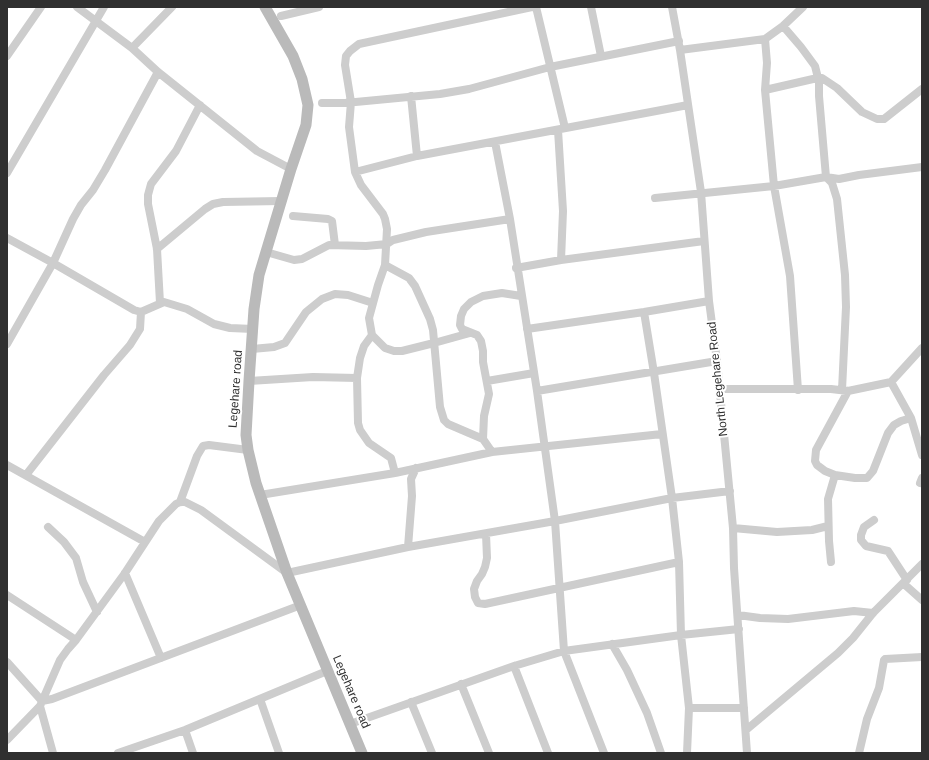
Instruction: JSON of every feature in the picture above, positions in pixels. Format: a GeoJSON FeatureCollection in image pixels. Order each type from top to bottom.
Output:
{"type":"FeatureCollection","features":[{"type":"Feature","properties":{"kind":"main road","name":"Legehare road"},"geometry":{"type":"LineString","coordinates":[[272,15],[293,56],[302,79],[308,105],[306,125],[281,200],[259,275],[254,309],[246,435],[248,450],[260,495],[288,573],[362,753]]}},
{"type":"Feature","properties":{"kind":"street"},"geometry":{"type":"LineString","coordinates":[[7,56],[41,7]]}},
{"type":"Feature","properties":{"kind":"street"},"geometry":{"type":"LineString","coordinates":[[77,7],[132,48],[158,72],[257,151],[291,169]]}},
{"type":"Feature","properties":{"kind":"street"},"geometry":{"type":"LineString","coordinates":[[7,173],[104,7]]}},
{"type":"Feature","properties":{"kind":"street"},"geometry":{"type":"LineString","coordinates":[[132,48],[172,7]]}},
{"type":"Feature","properties":{"kind":"street"},"geometry":{"type":"LineString","coordinates":[[272,15],[319,7]]}},
{"type":"Feature","properties":{"kind":"street"},"geometry":{"type":"LineString","coordinates":[[470,333],[402,351],[394,351],[385,348],[372,335],[369,318],[385,265],[387,244],[385,219],[355,172],[349,127],[345,65],[347,54],[359,44],[512,9],[532,7]]}},
{"type":"Feature","properties":{"kind":"street"},"geometry":{"type":"LineString","coordinates":[[536,7],[562,129],[563,211],[561,260]]}},
{"type":"Feature","properties":{"kind":"street"},"geometry":{"type":"LineString","coordinates":[[591,7],[602,56]]}},
{"type":"Feature","properties":{"kind":"street","name":"North Legehare Road"},"geometry":{"type":"LineString","coordinates":[[672,7],[679,40],[701,192],[709,301],[717,361],[733,528],[734,568],[747,753]]}},
{"type":"Feature","properties":{"kind":"street"},"geometry":{"type":"LineString","coordinates":[[680,50],[766,39],[783,26],[803,7]]}},
{"type":"Feature","properties":{"kind":"street"},"geometry":{"type":"LineString","coordinates":[[783,26],[815,66],[818,78],[826,177],[832,183],[837,199],[845,275],[845,391],[816,450],[817,465],[825,471],[835,475],[862,479],[867,478],[873,471],[888,433],[894,425],[911,418]]}},
{"type":"Feature","properties":{"kind":"street"},"geometry":{"type":"LineString","coordinates":[[766,39],[767,63],[765,90],[774,186],[790,276],[798,390]]}},
{"type":"Feature","properties":{"kind":"street"},"geometry":{"type":"LineString","coordinates":[[322,103],[440,94],[462,90],[550,67],[679,40]]}},
{"type":"Feature","properties":{"kind":"street"},"geometry":{"type":"LineString","coordinates":[[7,344],[54,263],[73,219],[93,190],[158,72]]}},
{"type":"Feature","properties":{"kind":"street"},"geometry":{"type":"LineString","coordinates":[[765,90],[818,78],[825,79],[837,88],[862,112],[877,119],[884,119],[922,89]]}},
{"type":"Feature","properties":{"kind":"street"},"geometry":{"type":"LineString","coordinates":[[411,96],[417,156]]}},
{"type":"Feature","properties":{"kind":"street"},"geometry":{"type":"LineString","coordinates":[[160,303],[158,249],[148,204],[148,195],[151,184],[176,151],[200,105]]}},
{"type":"Feature","properties":{"kind":"street"},"geometry":{"type":"LineString","coordinates":[[355,172],[417,156],[688,105]]}},
{"type":"Feature","properties":{"kind":"street"},"geometry":{"type":"LineString","coordinates":[[495,142],[510,219],[516,268],[537,390],[555,522],[564,651],[604,753]]}},
{"type":"Feature","properties":{"kind":"street"},"geometry":{"type":"LineString","coordinates":[[655,198],[701,192],[774,186],[826,177],[839,179],[922,167]]}},
{"type":"Feature","properties":{"kind":"street"},"geometry":{"type":"LineString","coordinates":[[158,249],[213,204],[223,202],[281,200]]}},
{"type":"Feature","properties":{"kind":"street"},"geometry":{"type":"LineString","coordinates":[[293,216],[328,219],[332,221],[335,245]]}},
{"type":"Feature","properties":{"kind":"street"},"geometry":{"type":"LineString","coordinates":[[266,252],[294,260],[302,259],[323,248],[335,245],[366,246],[387,244],[393,240],[426,232],[510,219]]}},
{"type":"Feature","properties":{"kind":"street"},"geometry":{"type":"LineString","coordinates":[[7,238],[54,263],[134,310],[141,312],[164,302],[187,309],[214,324],[230,328],[253,329]]}},
{"type":"Feature","properties":{"kind":"street"},"geometry":{"type":"LineString","coordinates":[[516,268],[561,260],[704,241]]}},
{"type":"Feature","properties":{"kind":"street"},"geometry":{"type":"LineString","coordinates":[[385,265],[409,278],[415,286],[430,319],[434,343],[440,407],[444,420],[448,424],[483,438]]}},
{"type":"Feature","properties":{"kind":"street"},"geometry":{"type":"LineString","coordinates":[[492,452],[483,438],[484,416],[489,394],[483,362],[484,351],[481,341],[477,335],[462,329],[460,325],[461,316],[464,309],[471,302],[483,296],[502,293],[521,296]]}},
{"type":"Feature","properties":{"kind":"street"},"geometry":{"type":"LineString","coordinates":[[252,349],[274,347],[285,344],[306,312],[322,299],[341,294],[373,303]]}},
{"type":"Feature","properties":{"kind":"street"},"geometry":{"type":"LineString","coordinates":[[527,329],[709,301]]}},
{"type":"Feature","properties":{"kind":"street"},"geometry":{"type":"LineString","coordinates":[[26,475],[104,375],[130,345],[140,329],[141,312]]}},
{"type":"Feature","properties":{"kind":"street"},"geometry":{"type":"LineString","coordinates":[[644,312],[672,498],[679,562],[681,635],[689,708],[688,753]]}},
{"type":"Feature","properties":{"kind":"street"},"geometry":{"type":"LineString","coordinates":[[372,335],[364,346],[360,358],[357,378],[358,423],[360,430],[369,443],[391,458],[395,474]]}},
{"type":"Feature","properties":{"kind":"street"},"geometry":{"type":"LineString","coordinates":[[719,389],[845,391],[891,382],[922,348]]}},
{"type":"Feature","properties":{"kind":"street"},"geometry":{"type":"LineString","coordinates":[[537,390],[654,373],[717,361]]}},
{"type":"Feature","properties":{"kind":"street"},"geometry":{"type":"LineString","coordinates":[[487,381],[534,373]]}},
{"type":"Feature","properties":{"kind":"street"},"geometry":{"type":"LineString","coordinates":[[249,381],[313,377],[357,378]]}},
{"type":"Feature","properties":{"kind":"street"},"geometry":{"type":"LineString","coordinates":[[891,382],[911,418],[922,455]]}},
{"type":"Feature","properties":{"kind":"street"},"geometry":{"type":"LineString","coordinates":[[260,495],[395,474],[416,468],[492,452],[662,434]]}},
{"type":"Feature","properties":{"kind":"street"},"geometry":{"type":"LineString","coordinates":[[180,502],[197,456],[203,446],[209,445],[248,450]]}},
{"type":"Feature","properties":{"kind":"street"},"geometry":{"type":"LineString","coordinates":[[7,465],[145,542]]}},
{"type":"Feature","properties":{"kind":"street"},"geometry":{"type":"LineString","coordinates":[[408,547],[412,496],[411,479],[416,468]]}},
{"type":"Feature","properties":{"kind":"street"},"geometry":{"type":"LineString","coordinates":[[831,562],[828,526],[828,499],[835,475]]}},
{"type":"Feature","properties":{"kind":"street"},"geometry":{"type":"LineString","coordinates":[[7,740],[41,704],[46,689],[60,660],[125,573],[159,521],[176,504],[180,502],[185,502],[201,510],[288,573],[408,547],[555,522],[672,498],[730,492]]}},
{"type":"Feature","properties":{"kind":"street"},"geometry":{"type":"LineString","coordinates":[[874,520],[864,527],[861,540],[866,546],[888,551],[905,582],[922,600]]}},
{"type":"Feature","properties":{"kind":"street"},"geometry":{"type":"LineString","coordinates":[[733,528],[777,532],[812,530],[828,526]]}},
{"type":"Feature","properties":{"kind":"street"},"geometry":{"type":"LineString","coordinates":[[48,527],[64,542],[76,558],[83,582],[97,612]]}},
{"type":"Feature","properties":{"kind":"street"},"geometry":{"type":"LineString","coordinates":[[486,534],[487,558],[485,567],[474,589],[475,597],[478,603],[491,603],[679,562]]}},
{"type":"Feature","properties":{"kind":"street"},"geometry":{"type":"LineString","coordinates":[[746,730],[838,653],[873,613],[922,564]]}},
{"type":"Feature","properties":{"kind":"street"},"geometry":{"type":"LineString","coordinates":[[125,573],[161,658]]}},
{"type":"Feature","properties":{"kind":"street"},"geometry":{"type":"LineString","coordinates":[[7,595],[76,640]]}},
{"type":"Feature","properties":{"kind":"street"},"geometry":{"type":"LineString","coordinates":[[41,704],[301,605]]}},
{"type":"Feature","properties":{"kind":"street"},"geometry":{"type":"LineString","coordinates":[[738,615],[760,618],[788,619],[854,611],[873,613]]}},
{"type":"Feature","properties":{"kind":"street"},"geometry":{"type":"LineString","coordinates":[[350,724],[461,684],[564,651],[681,635],[739,629]]}},
{"type":"Feature","properties":{"kind":"street"},"geometry":{"type":"LineString","coordinates":[[612,644],[627,670],[647,712],[661,753]]}},
{"type":"Feature","properties":{"kind":"street"},"geometry":{"type":"LineString","coordinates":[[859,753],[867,718],[879,688],[884,660],[922,657]]}},
{"type":"Feature","properties":{"kind":"street"},"geometry":{"type":"LineString","coordinates":[[7,662],[41,704],[53,753]]}},
{"type":"Feature","properties":{"kind":"street"},"geometry":{"type":"LineString","coordinates":[[514,666],[548,753]]}},
{"type":"Feature","properties":{"kind":"street"},"geometry":{"type":"LineString","coordinates":[[118,753],[185,730],[327,671]]}},
{"type":"Feature","properties":{"kind":"street"},"geometry":{"type":"LineString","coordinates":[[461,684],[489,753]]}},
{"type":"Feature","properties":{"kind":"street"},"geometry":{"type":"LineString","coordinates":[[260,699],[279,753]]}},
{"type":"Feature","properties":{"kind":"street"},"geometry":{"type":"LineString","coordinates":[[411,702],[432,753]]}},
{"type":"Feature","properties":{"kind":"street"},"geometry":{"type":"LineString","coordinates":[[689,708],[744,708]]}},
{"type":"Feature","properties":{"kind":"street"},"geometry":{"type":"LineString","coordinates":[[185,730],[193,753]]}}]}
